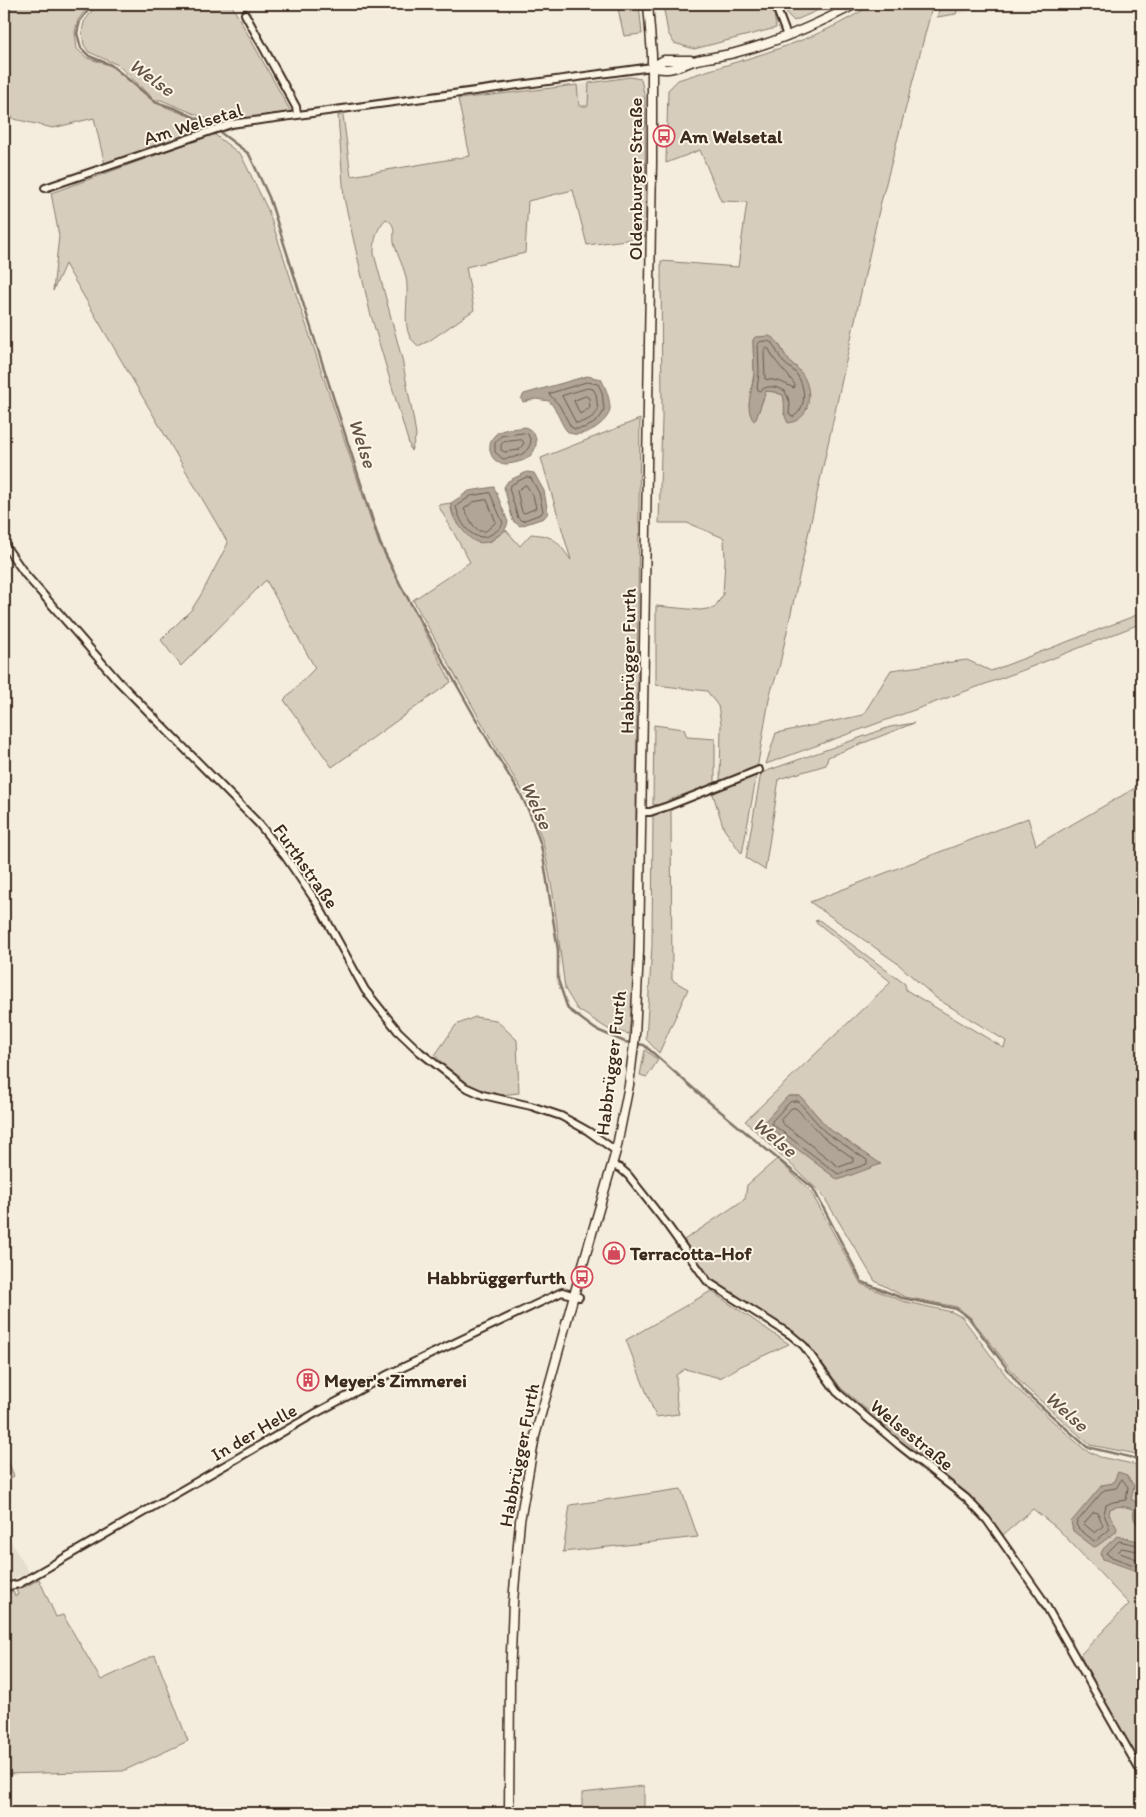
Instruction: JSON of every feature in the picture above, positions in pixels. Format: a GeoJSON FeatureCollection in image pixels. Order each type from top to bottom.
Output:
{"type":"FeatureCollection","features":[{"type":"Feature","properties":{"kind":"street","name":"Oldenburger Straße"},"geometry":{"type":"LineString","coordinates":[[648,4],[652,68],[650,356]]}},
{"type":"Feature","properties":{"kind":"street"},"geometry":{"type":"LineString","coordinates":[[775,4],[788,36]]}},
{"type":"Feature","properties":{"kind":"street"},"geometry":{"type":"LineString","coordinates":[[652,68],[661,70],[678,68],[696,61],[737,52],[788,36],[856,4]]}},
{"type":"Feature","properties":{"kind":"street"},"geometry":{"type":"LineString","coordinates":[[245,14],[296,107],[297,114]]}},
{"type":"Feature","properties":{"kind":"street","name":"Am Welsetal"},"geometry":{"type":"LineString","coordinates":[[46,188],[221,128],[248,121],[652,68]]}},
{"type":"Feature","properties":{"kind":"street","name":"Habbrügger Furth"},"geometry":{"type":"LineString","coordinates":[[509,1813],[513,1602],[520,1521],[535,1436],[616,1151],[635,1036],[638,994],[650,356]]}},
{"type":"Feature","properties":{"kind":"street","name":"Furthstraße"},"geometry":{"type":"LineString","coordinates":[[4,544],[25,574],[118,681],[205,768],[264,831],[317,903],[365,990],[398,1031],[420,1052],[465,1087],[483,1095],[531,1106],[561,1116],[588,1131],[616,1151]]}},
{"type":"Feature","properties":{"kind":"street"},"geometry":{"type":"LineString","coordinates":[[641,812],[650,812],[668,806],[759,770]]}},
{"type":"Feature","properties":{"kind":"street","name":"Welsestraße"},"geometry":{"type":"LineString","coordinates":[[612,1165],[620,1168],[628,1175],[708,1282],[791,1335],[804,1346],[837,1392],[966,1498],[987,1520],[1041,1597],[1142,1774]]}},
{"type":"Feature","properties":{"kind":"street","name":"In der Helle"},"geometry":{"type":"LineString","coordinates":[[4,1587],[19,1584],[314,1414],[389,1374],[562,1292],[576,1296]]}},
{"type":"Feature","properties":{"kind":"shaded area"},"geometry":{"type":"Polygon","coordinates":[[[4,4],[90,4],[78,20],[75,32],[77,49],[87,58],[110,65],[155,103],[192,117],[212,129],[105,165],[94,118],[53,128],[14,119],[4,106],[4,4]]]}},
{"type":"Feature","properties":{"kind":"shaded area"},"geometry":{"type":"Polygon","coordinates":[[[97,4],[231,4],[291,112],[217,123],[161,100],[155,100],[118,65],[89,52],[84,45],[82,32],[84,22],[97,4]]]}},
{"type":"Feature","properties":{"kind":"shaded area"},"geometry":{"type":"Polygon","coordinates":[[[617,4],[639,4],[642,34],[624,36],[617,4]]]}},
{"type":"Feature","properties":{"kind":"shaded area"},"geometry":{"type":"Polygon","coordinates":[[[663,4],[770,4],[774,13],[776,28],[694,49],[674,43],[668,33],[663,4]]]}},
{"type":"Feature","properties":{"kind":"shaded area"},"geometry":{"type":"Polygon","coordinates":[[[789,4],[832,4],[794,21],[788,15],[784,6],[789,4]]]}},
{"type":"Feature","properties":{"kind":"shaded area"},"geometry":{"type":"Polygon","coordinates":[[[872,4],[933,4],[880,206],[779,668],[770,694],[757,769],[720,783],[721,723],[718,706],[707,691],[656,685],[656,606],[700,610],[714,608],[723,595],[725,560],[724,538],[687,523],[659,523],[662,418],[661,261],[738,267],[747,202],[721,201],[700,150],[666,163],[668,90],[678,80],[803,40],[850,18],[872,4]],[[753,340],[754,372],[749,406],[756,419],[766,391],[783,395],[785,404],[784,415],[797,367],[789,362],[779,344],[753,340]]]}},
{"type":"Feature","properties":{"kind":"shaded area"},"geometry":{"type":"Polygon","coordinates":[[[941,4],[959,4],[956,14],[937,17],[941,4]]]}},
{"type":"Feature","properties":{"kind":"shaded area"},"geometry":{"type":"Polygon","coordinates":[[[959,4],[1010,4],[956,14],[959,4]]]}},
{"type":"Feature","properties":{"kind":"shaded area"},"geometry":{"type":"Polygon","coordinates":[[[630,77],[641,79],[645,98],[646,236],[587,245],[573,190],[528,201],[525,253],[466,267],[474,310],[429,341],[418,346],[408,332],[406,319],[407,282],[394,242],[394,228],[386,219],[380,227],[375,239],[374,254],[402,359],[414,422],[416,436],[411,451],[370,312],[344,198],[338,115],[343,115],[351,176],[470,156],[458,99],[577,85],[579,106],[588,106],[589,83],[630,77]]]}},
{"type":"Feature","properties":{"kind":"shaded area"},"geometry":{"type":"Polygon","coordinates":[[[589,83],[589,105],[579,106],[577,85],[589,83]]]}},
{"type":"Feature","properties":{"kind":"shaded area"},"geometry":{"type":"Polygon","coordinates":[[[214,134],[241,155],[268,210],[379,544],[451,682],[332,767],[284,700],[315,668],[266,580],[181,666],[161,640],[192,609],[228,543],[65,264],[53,291],[59,236],[51,193],[214,134]]]}},
{"type":"Feature","properties":{"kind":"shaded area"},"geometry":{"type":"Polygon","coordinates":[[[640,419],[634,985],[629,1034],[608,1029],[577,1009],[565,989],[553,894],[543,842],[527,798],[500,755],[413,600],[470,562],[438,505],[451,503],[454,518],[458,524],[469,532],[490,542],[506,530],[520,546],[531,534],[546,536],[556,541],[571,560],[541,458],[640,419]]]}},
{"type":"Feature","properties":{"kind":"shaded area"},"geometry":{"type":"Polygon","coordinates":[[[1142,613],[1142,623],[1021,671],[766,764],[776,733],[863,715],[891,670],[967,660],[991,671],[1142,613]]]}},
{"type":"Feature","properties":{"kind":"shaded area"},"geometry":{"type":"Polygon","coordinates":[[[914,723],[828,757],[826,765],[779,779],[765,870],[746,858],[761,773],[890,727],[914,723]]]}},
{"type":"Feature","properties":{"kind":"shaded area"},"geometry":{"type":"Polygon","coordinates":[[[654,725],[684,729],[687,737],[715,739],[715,785],[666,804],[653,805],[654,725]]]}},
{"type":"Feature","properties":{"kind":"shaded area"},"geometry":{"type":"Polygon","coordinates":[[[757,773],[742,854],[724,829],[712,791],[757,773]]]}},
{"type":"Feature","properties":{"kind":"shaded area"},"geometry":{"type":"Polygon","coordinates":[[[1142,784],[1142,1455],[1090,1445],[1023,1385],[971,1318],[957,1307],[905,1297],[875,1281],[822,1194],[745,1121],[891,982],[815,921],[819,920],[905,984],[906,990],[1004,1048],[1006,1041],[936,998],[897,963],[810,902],[1028,818],[1036,845],[1142,784]],[[788,1096],[828,1128],[800,1096],[788,1096]]]}},
{"type":"Feature","properties":{"kind":"shaded area"},"geometry":{"type":"Polygon","coordinates":[[[671,808],[672,980],[688,989],[659,1053],[646,1039],[652,946],[653,815],[671,808]]]}},
{"type":"Feature","properties":{"kind":"shaded area"},"geometry":{"type":"Polygon","coordinates":[[[475,1017],[496,1020],[517,1040],[519,1093],[489,1096],[460,1083],[435,1055],[456,1025],[475,1017]]]}},
{"type":"Feature","properties":{"kind":"shaded area"},"geometry":{"type":"Polygon","coordinates":[[[645,1050],[658,1060],[647,1077],[640,1075],[645,1050]]]}},
{"type":"Feature","properties":{"kind":"shaded area"},"geometry":{"type":"Polygon","coordinates":[[[777,1159],[810,1190],[861,1284],[902,1301],[952,1312],[962,1317],[1014,1386],[1084,1449],[1100,1457],[1142,1466],[1142,1769],[1080,1655],[1129,1604],[1057,1528],[1033,1509],[1003,1535],[970,1496],[841,1388],[808,1344],[708,1279],[684,1240],[745,1199],[747,1185],[777,1159]]]}},
{"type":"Feature","properties":{"kind":"shaded area"},"geometry":{"type":"Polygon","coordinates":[[[711,1291],[789,1344],[720,1378],[685,1369],[676,1375],[679,1414],[656,1417],[626,1340],[711,1291]]]}},
{"type":"Feature","properties":{"kind":"shaded area"},"geometry":{"type":"Polygon","coordinates":[[[4,1450],[14,1476],[4,1484],[4,1450]]]}},
{"type":"Feature","properties":{"kind":"shaded area"},"geometry":{"type":"Polygon","coordinates":[[[681,1489],[698,1537],[563,1552],[570,1505],[681,1489]]]}},
{"type":"Feature","properties":{"kind":"shaded area"},"geometry":{"type":"Polygon","coordinates":[[[4,1533],[29,1572],[4,1583],[4,1533]]]}},
{"type":"Feature","properties":{"kind":"shaded area"},"geometry":{"type":"Polygon","coordinates":[[[39,1579],[56,1617],[63,1615],[101,1680],[155,1655],[188,1741],[123,1771],[4,1774],[4,1595],[13,1591],[15,1596],[18,1595],[16,1589],[27,1586],[39,1579]]]}},
{"type":"Feature","properties":{"kind":"shaded area"},"geometry":{"type":"Polygon","coordinates":[[[644,1786],[644,1813],[582,1813],[582,1793],[644,1786]]]}},
{"type":"Feature","properties":{"kind":"water"},"geometry":{"type":"Polygon","coordinates":[[[769,336],[778,342],[790,362],[800,371],[808,387],[809,398],[806,410],[794,422],[788,423],[785,416],[783,395],[775,392],[766,391],[754,421],[749,410],[754,378],[753,340],[755,337],[769,336]]]}},
{"type":"Feature","properties":{"kind":"water"},"geometry":{"type":"Polygon","coordinates":[[[587,376],[601,379],[605,386],[610,409],[605,420],[586,433],[572,434],[567,431],[549,401],[536,399],[523,402],[521,399],[524,394],[587,376]]]}},
{"type":"Feature","properties":{"kind":"water"},"geometry":{"type":"Polygon","coordinates":[[[525,427],[536,438],[533,453],[524,460],[515,463],[505,464],[496,461],[490,448],[490,443],[495,435],[505,430],[525,427]]]}},
{"type":"Feature","properties":{"kind":"water"},"geometry":{"type":"Polygon","coordinates":[[[527,472],[534,473],[544,491],[548,513],[544,518],[520,526],[513,521],[504,487],[508,481],[527,472]]]}},
{"type":"Feature","properties":{"kind":"water"},"geometry":{"type":"Polygon","coordinates":[[[494,487],[508,522],[505,529],[490,541],[479,543],[467,535],[459,525],[452,512],[451,503],[469,491],[494,487]]]}},
{"type":"Feature","properties":{"kind":"water"},"geometry":{"type":"Polygon","coordinates":[[[788,1096],[800,1096],[828,1128],[881,1164],[838,1180],[763,1123],[788,1096]]]}},
{"type":"Feature","properties":{"kind":"water"},"geometry":{"type":"Polygon","coordinates":[[[1118,1472],[1127,1475],[1134,1486],[1131,1499],[1139,1504],[1142,1499],[1142,1528],[1135,1520],[1134,1510],[1122,1506],[1110,1509],[1109,1514],[1117,1528],[1116,1532],[1094,1547],[1073,1531],[1071,1522],[1102,1485],[1113,1483],[1118,1472]]]}},
{"type":"Feature","properties":{"kind":"water"},"geometry":{"type":"Polygon","coordinates":[[[1117,1536],[1142,1542],[1142,1573],[1103,1559],[1101,1554],[1103,1549],[1117,1536]]]}},
{"type":"Feature","properties":{"kind":"waterway","name":"Welse"},"geometry":{"type":"LineString","coordinates":[[93,4],[80,21],[77,33],[81,48],[89,56],[111,65],[156,102],[209,124],[249,154],[269,197],[380,543],[401,586],[494,751],[521,795],[531,816],[541,845],[558,950],[558,980],[568,1009],[595,1029],[625,1042],[644,1045],[703,1097],[813,1188],[862,1282],[902,1298],[957,1309],[969,1318],[1024,1391],[1087,1447],[1142,1460]]}},
{"type":"Feature","properties":{"kind":"place","name":"Am Welsetal"},"geometry":{"type":"Point","coordinates":[664,136]}},
{"type":"Feature","properties":{"kind":"place","name":"Terracotta-Hof"},"geometry":{"type":"Point","coordinates":[614,1253]}},
{"type":"Feature","properties":{"kind":"place","name":"Habbrüggerfurth"},"geometry":{"type":"Point","coordinates":[582,1277]}},
{"type":"Feature","properties":{"kind":"place","name":"Meyer's Zimmerei"},"geometry":{"type":"Point","coordinates":[308,1380]}}]}
